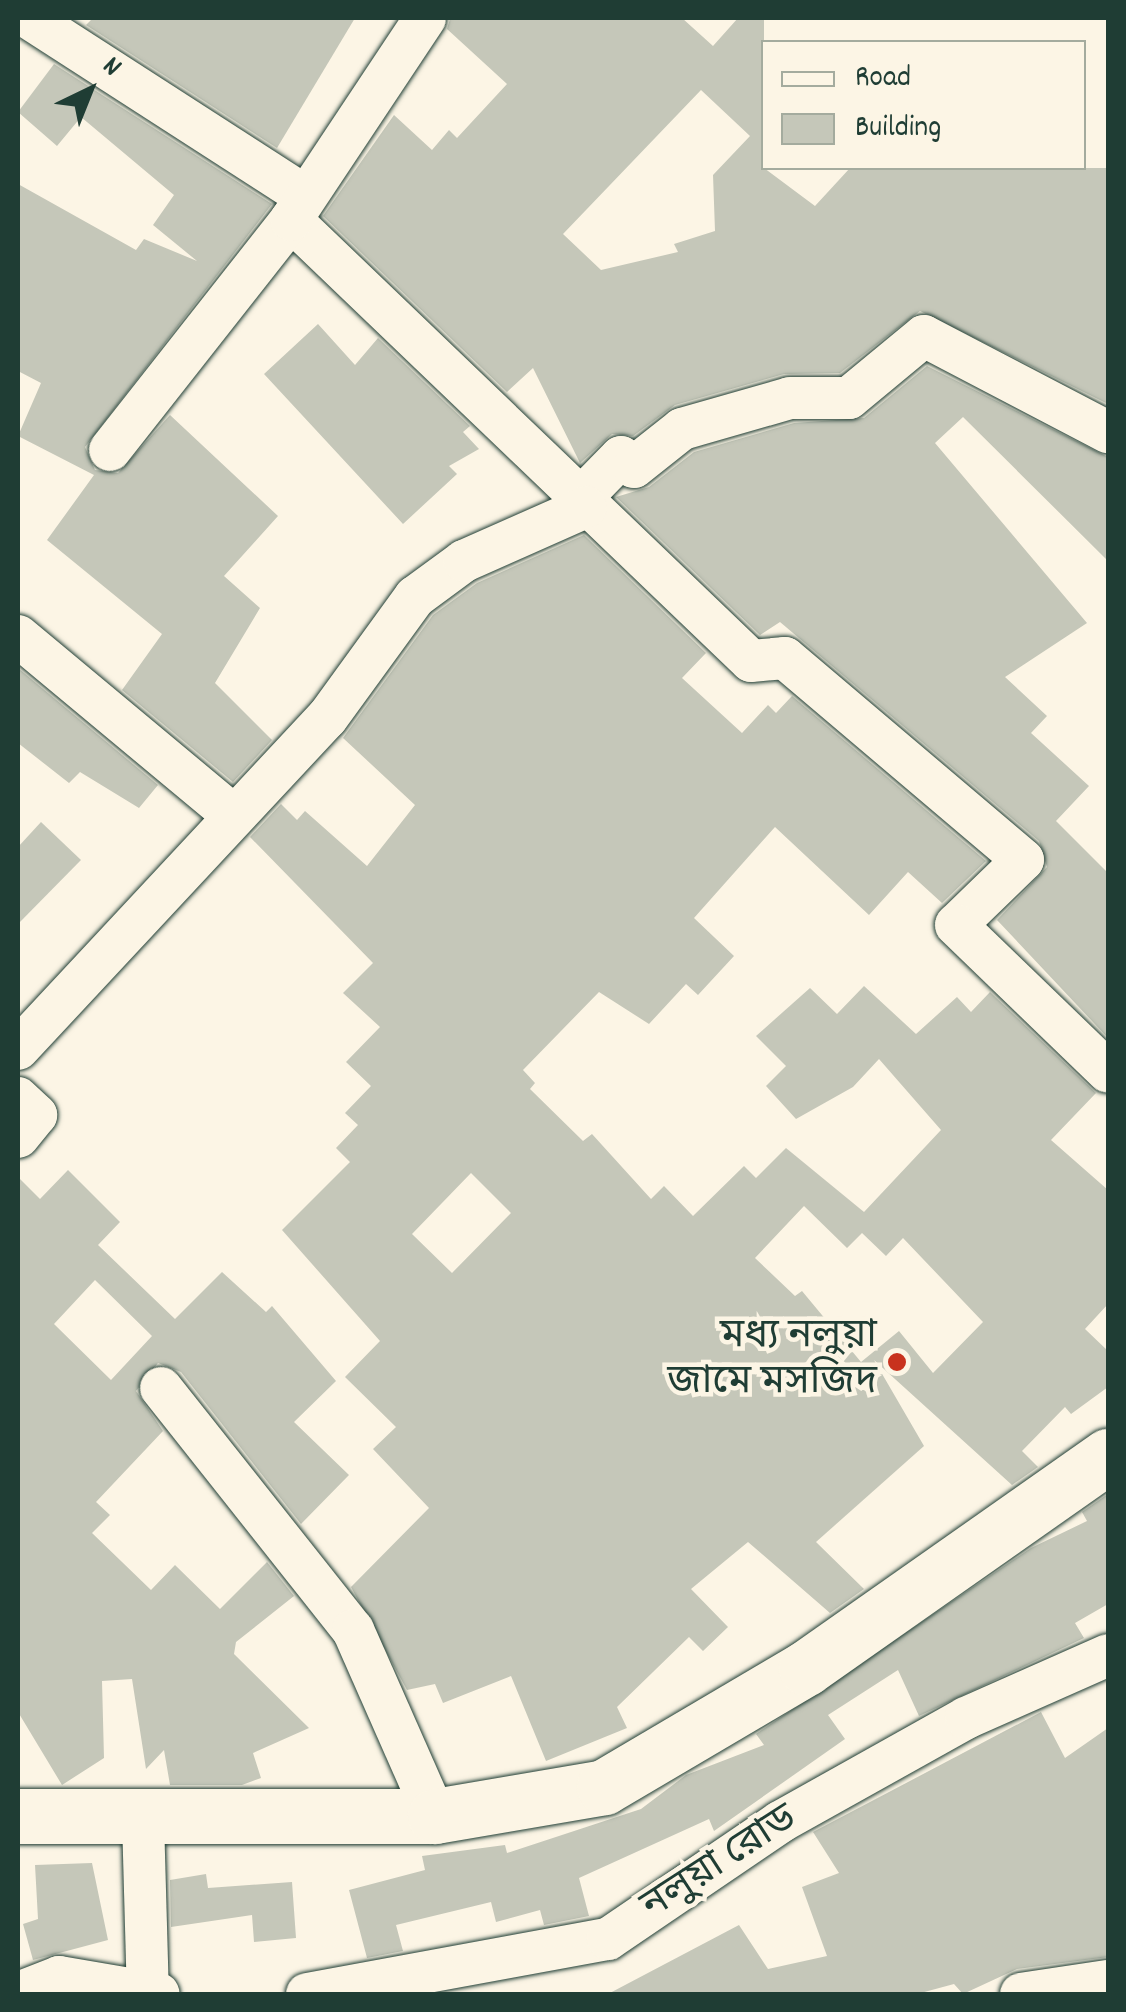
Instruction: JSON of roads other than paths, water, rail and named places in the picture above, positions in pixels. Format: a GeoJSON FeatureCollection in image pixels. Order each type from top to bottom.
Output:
{"type":"FeatureCollection","features":[{"type":"Feature","properties":{"kind":"main road"},"geometry":{"type":"LineString","coordinates":[[18,1816],[435,1816],[604,1787],[806,1668],[1108,1456]]}},
{"type":"Feature","properties":{"kind":"street"},"geometry":{"type":"LineString","coordinates":[[29,18],[298,208],[583,504],[751,661],[786,658],[1023,860],[956,925],[1108,1072]]}},
{"type":"Feature","properties":{"kind":"street"},"geometry":{"type":"LineString","coordinates":[[110,450],[298,208],[426,18]]}},
{"type":"Feature","properties":{"kind":"street"},"geometry":{"type":"LineString","coordinates":[[18,1049],[327,718],[415,597],[464,561],[583,504],[620,456],[634,467],[682,429],[790,398],[849,398],[924,336],[1108,432]]}},
{"type":"Feature","properties":{"kind":"street"},"geometry":{"type":"LineString","coordinates":[[18,636],[234,816]]}},
{"type":"Feature","properties":{"kind":"street"},"geometry":{"type":"LineString","coordinates":[[18,1098],[36,1115],[18,1137]]}},
{"type":"Feature","properties":{"kind":"street"},"geometry":{"type":"LineString","coordinates":[[161,1388],[353,1630],[435,1816]]}},
{"type":"Feature","properties":{"kind":"street","name":"নলুয়া রোড"},"geometry":{"type":"LineString","coordinates":[[307,1994],[608,1939],[780,1822],[966,1718],[1108,1655]]}},
{"type":"Feature","properties":{"kind":"street"},"geometry":{"type":"LineString","coordinates":[[18,1993],[59,1978],[154,1994],[143,1819]]}},
{"type":"Feature","properties":{"kind":"street"},"geometry":{"type":"LineString","coordinates":[[1021,1994],[1108,1981]]}},
{"type":"Feature","properties":{"kind":"place","name":"মধ্য নলুয়া জামে মসজিদ"},"geometry":{"type":"Point","coordinates":[897,1362]}}]}
